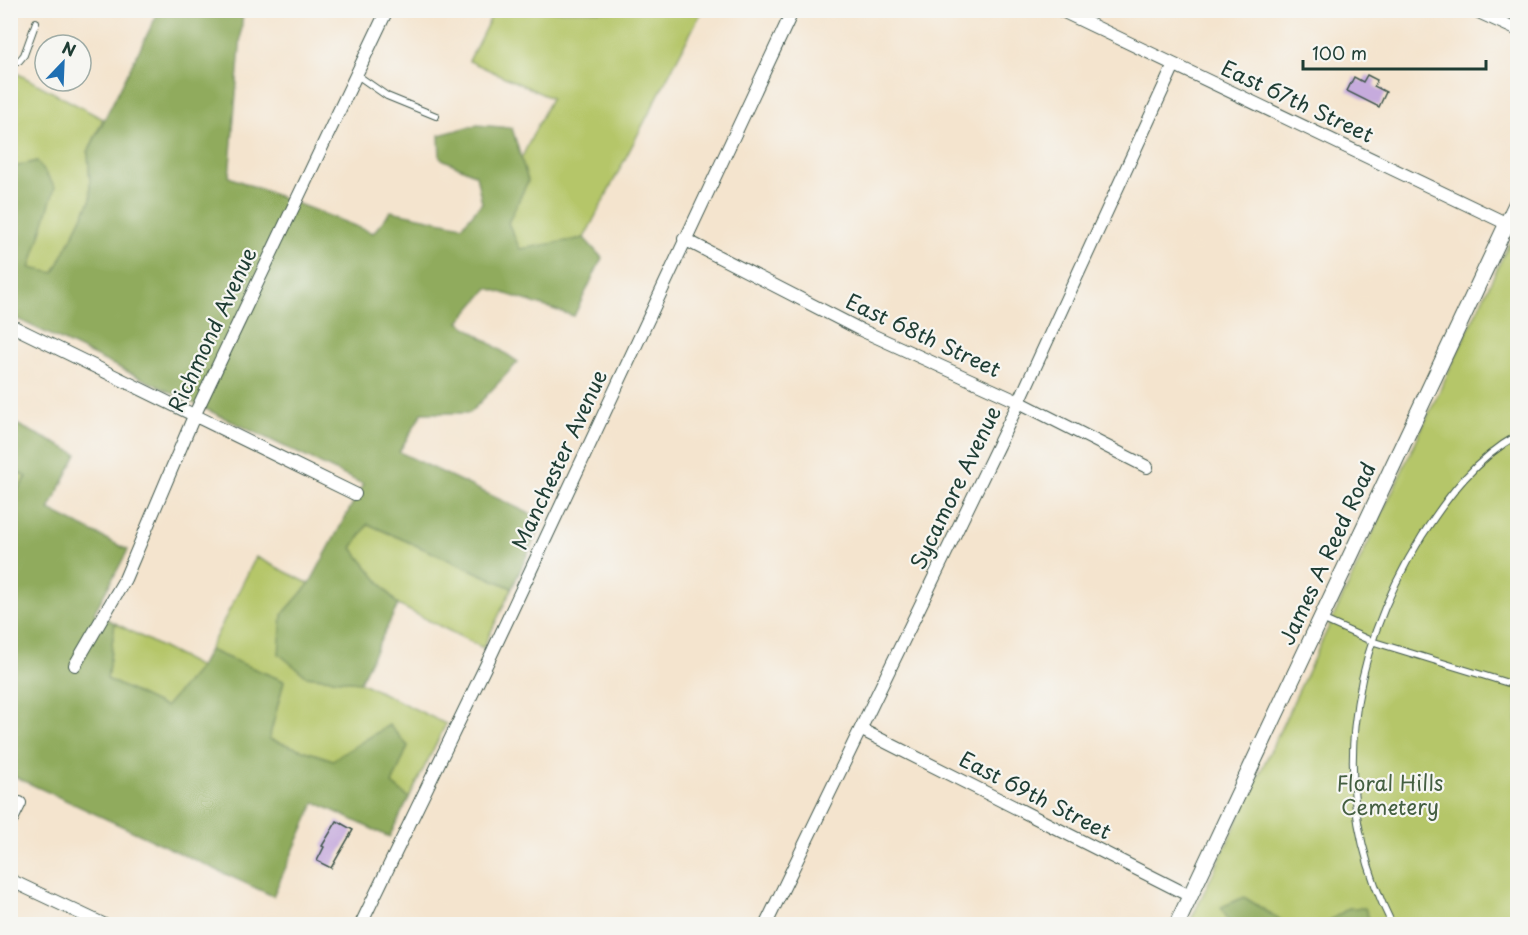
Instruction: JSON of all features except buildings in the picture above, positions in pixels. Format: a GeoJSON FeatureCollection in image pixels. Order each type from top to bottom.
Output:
{"type":"FeatureCollection","features":[{"type":"Feature","properties":{"kind":"street","name":"Richmond Avenue"},"geometry":{"type":"LineString","coordinates":[[75,665],[125,579],[194,416],[387,10]]}},
{"type":"Feature","properties":{"kind":"street","name":"Manchester Avenue"},"geometry":{"type":"LineString","coordinates":[[361,924],[496,644],[793,10]]}},
{"type":"Feature","properties":{"kind":"street","name":"East 67th Street"},"geometry":{"type":"LineString","coordinates":[[1060,10],[1512,226]]}},
{"type":"Feature","properties":{"kind":"street"},"geometry":{"type":"LineString","coordinates":[[1474,10],[1518,30]]}},
{"type":"Feature","properties":{"kind":"street","name":"Sycamore Avenue"},"geometry":{"type":"LineString","coordinates":[[766,924],[862,730],[1018,402],[1174,65]]}},
{"type":"Feature","properties":{"kind":"street","name":"James A Reed Road"},"geometry":{"type":"LineString","coordinates":[[1177,924],[1321,619],[1512,226],[1518,200]]}},
{"type":"Feature","properties":{"kind":"street","name":"East 68th Street"},"geometry":{"type":"LineString","coordinates":[[684,239],[861,330],[1018,402],[1147,466]]}},
{"type":"Feature","properties":{"kind":"street"},"geometry":{"type":"LineString","coordinates":[[10,325],[355,494]]}},
{"type":"Feature","properties":{"kind":"street","name":"East 69th Street"},"geometry":{"type":"LineString","coordinates":[[862,730],[1190,896]]}},
{"type":"Feature","properties":{"kind":"street"},"geometry":{"type":"LineString","coordinates":[[10,823],[20,803]]}},
{"type":"Feature","properties":{"kind":"street"},"geometry":{"type":"LineString","coordinates":[[10,880],[103,924]]}},
{"type":"Feature","properties":{"kind":"lane"},"geometry":{"type":"LineString","coordinates":[[10,61],[18,61],[24,55],[36,22]]}},
{"type":"Feature","properties":{"kind":"lane"},"geometry":{"type":"LineString","coordinates":[[356,74],[387,96],[435,116]]}},
{"type":"Feature","properties":{"kind":"lane"},"geometry":{"type":"LineString","coordinates":[[1392,924],[1371,874],[1360,838],[1354,803],[1352,765],[1355,722],[1371,641],[1410,556],[1435,516],[1481,459],[1518,435]]}},
{"type":"Feature","properties":{"kind":"lane"},"geometry":{"type":"LineString","coordinates":[[1321,619],[1371,641],[1518,686]]}},
{"type":"Feature","properties":{"kind":"green space"},"geometry":{"type":"Polygon","coordinates":[[[159,11],[243,11],[229,177],[373,233],[391,211],[462,226],[482,203],[476,175],[440,158],[439,135],[476,125],[512,128],[528,181],[508,223],[520,249],[584,238],[602,258],[574,316],[488,288],[459,322],[518,362],[470,413],[422,413],[399,452],[543,520],[512,588],[368,524],[352,548],[398,605],[360,682],[306,676],[279,654],[282,615],[310,583],[363,484],[11,316],[10,168],[37,161],[55,187],[30,268],[54,273],[91,199],[88,152],[159,11]]]}},
{"type":"Feature","properties":{"kind":"green space"},"geometry":{"type":"Polygon","coordinates":[[[494,11],[702,11],[584,238],[520,250],[508,223],[528,181],[521,159],[551,98],[469,61],[494,11]]]}},
{"type":"Feature","properties":{"kind":"green space"},"geometry":{"type":"Polygon","coordinates":[[[11,70],[33,82],[33,93],[54,93],[103,119],[88,152],[91,199],[54,273],[30,269],[37,161],[11,168],[11,70]]]}},
{"type":"Feature","properties":{"kind":"green space","name":"Floral Hills Cemetery"},"geometry":{"type":"Polygon","coordinates":[[[1509,243],[1517,247],[1517,924],[1189,924],[1509,243]]]}},
{"type":"Feature","properties":{"kind":"green space"},"geometry":{"type":"Polygon","coordinates":[[[10,421],[77,454],[49,510],[128,550],[94,613],[115,623],[107,679],[165,707],[200,667],[209,650],[284,681],[269,739],[333,760],[389,725],[408,746],[392,784],[409,798],[389,837],[315,802],[273,896],[11,775],[11,500],[27,477],[11,469],[10,421]]]}},
{"type":"Feature","properties":{"kind":"green space"},"geometry":{"type":"Polygon","coordinates":[[[11,469],[27,476],[11,500],[11,469]]]}},
{"type":"Feature","properties":{"kind":"green space"},"geometry":{"type":"Polygon","coordinates":[[[368,524],[512,588],[483,648],[398,605],[352,548],[368,524]]]}},
{"type":"Feature","properties":{"kind":"green space"},"geometry":{"type":"Polygon","coordinates":[[[256,557],[310,584],[282,615],[306,676],[360,682],[446,724],[409,798],[392,784],[408,746],[333,760],[269,739],[284,681],[209,650],[256,557]]]}},
{"type":"Feature","properties":{"kind":"green space"},"geometry":{"type":"Polygon","coordinates":[[[115,623],[200,667],[165,708],[107,679],[115,623]]]}},
{"type":"Feature","properties":{"kind":"green space"},"geometry":{"type":"Polygon","coordinates":[[[1244,897],[1287,924],[1230,924],[1221,907],[1244,897]]]}},
{"type":"Feature","properties":{"kind":"green space"},"geometry":{"type":"Polygon","coordinates":[[[1349,908],[1365,908],[1370,921],[1365,924],[1324,924],[1349,908]]]}}]}
